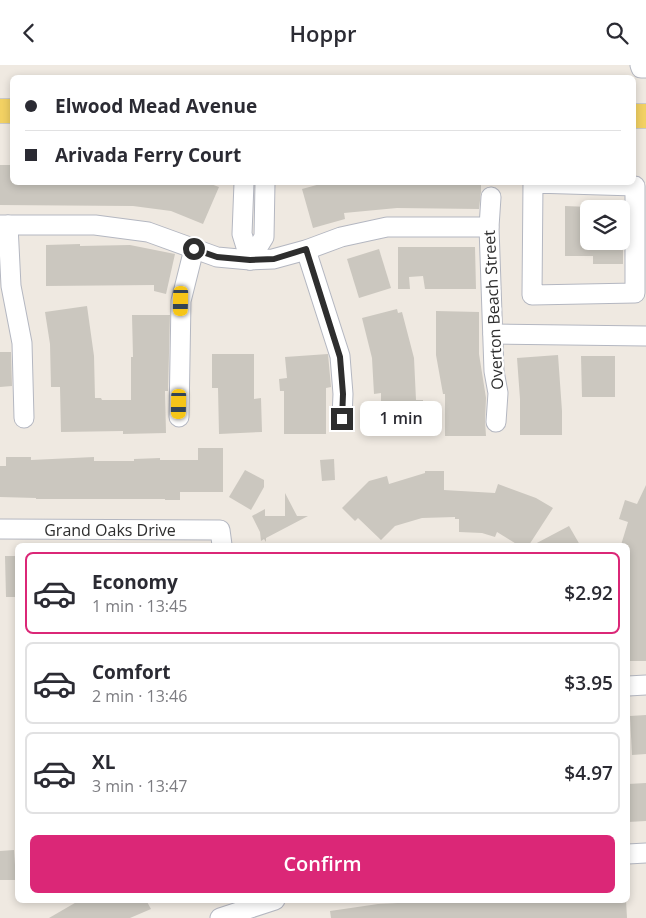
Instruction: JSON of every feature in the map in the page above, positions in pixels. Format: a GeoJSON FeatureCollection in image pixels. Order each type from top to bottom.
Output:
{"type":"FeatureCollection","features":[{"type":"Feature","properties":{"kind":"street"},"geometry":{"type":"LineString","coordinates":[[640,65],[640,68],[646,68]]}},
{"type":"Feature","properties":{"kind":"street"},"geometry":{"type":"LineString","coordinates":[[244,185],[242,234],[250,260]]}},
{"type":"Feature","properties":{"kind":"street"},"geometry":{"type":"LineString","coordinates":[[250,260],[264,237],[265,185]]}},
{"type":"Feature","properties":{"kind":"street"},"geometry":{"type":"LineString","coordinates":[[533,185],[532,295],[640,297],[635,186],[601,185]]}},
{"type":"Feature","properties":{"kind":"street","name":"Overton Beach Street"},"geometry":{"type":"LineString","coordinates":[[491,197],[488,227],[494,371],[498,393],[496,423]]}},
{"type":"Feature","properties":{"kind":"street"},"geometry":{"type":"LineString","coordinates":[[242,222],[264,222]]}},
{"type":"Feature","properties":{"kind":"street"},"geometry":{"type":"LineString","coordinates":[[24,418],[22,343],[11,286],[4,225],[95,225],[148,232],[217,257],[250,260],[274,259],[341,237],[387,227],[488,227]]}},
{"type":"Feature","properties":{"kind":"street"},"geometry":{"type":"LineString","coordinates":[[179,417],[181,301],[194,249]]}},
{"type":"Feature","properties":{"kind":"street"},"geometry":{"type":"LineString","coordinates":[[306,249],[340,357],[343,394],[342,419]]}},
{"type":"Feature","properties":{"kind":"street"},"geometry":{"type":"LineString","coordinates":[[493,334],[646,336]]}},
{"type":"Feature","properties":{"kind":"street","name":"Grand Oaks Drive"},"geometry":{"type":"LineString","coordinates":[[0,529],[221,538]]}},
{"type":"Feature","properties":{"kind":"street"},"geometry":{"type":"LineString","coordinates":[[630,686],[646,685]]}},
{"type":"Feature","properties":{"kind":"street"},"geometry":{"type":"LineString","coordinates":[[630,854],[646,853]]}},
{"type":"Feature","properties":{"kind":"street"},"geometry":{"type":"LineString","coordinates":[[220,918],[266,903]]}},
{"type":"Feature","properties":{"kind":"building"},"geometry":{"type":"Polygon","coordinates":[[[0,165],[10,165],[10,185],[214,185],[219,187],[203,224],[171,211],[133,206],[0,205],[0,165]]]}},
{"type":"Feature","properties":{"kind":"building"},"geometry":{"type":"Polygon","coordinates":[[[317,185],[481,185],[479,209],[397,208],[344,213],[345,219],[313,228],[302,189],[317,185]]]}},
{"type":"Feature","properties":{"kind":"building"},"geometry":{"type":"Polygon","coordinates":[[[565,206],[580,207],[580,250],[623,250],[623,264],[593,264],[593,256],[565,256],[565,206]]]}},
{"type":"Feature","properties":{"kind":"building"},"geometry":{"type":"Polygon","coordinates":[[[80,244],[80,246],[130,245],[175,254],[166,294],[154,291],[154,285],[46,286],[46,245],[80,244]]]}},
{"type":"Feature","properties":{"kind":"building"},"geometry":{"type":"Polygon","coordinates":[[[398,247],[475,247],[476,289],[425,289],[423,276],[409,277],[410,289],[398,289],[398,247]]]}},
{"type":"Feature","properties":{"kind":"building"},"geometry":{"type":"Polygon","coordinates":[[[379,249],[391,288],[359,298],[347,259],[379,249]]]}},
{"type":"Feature","properties":{"kind":"building"},"geometry":{"type":"Polygon","coordinates":[[[87,306],[94,356],[95,398],[101,398],[102,400],[131,400],[132,315],[170,315],[168,391],[165,391],[166,433],[123,434],[123,431],[61,432],[60,387],[51,387],[50,344],[45,312],[87,306]]]}},
{"type":"Feature","properties":{"kind":"building"},"geometry":{"type":"Polygon","coordinates":[[[397,309],[398,313],[402,312],[414,358],[416,400],[423,400],[423,434],[381,434],[381,393],[374,394],[372,358],[362,318],[397,309]]]}},
{"type":"Feature","properties":{"kind":"building"},"geometry":{"type":"Polygon","coordinates":[[[436,311],[479,312],[479,354],[486,398],[486,436],[445,436],[445,394],[443,394],[436,355],[436,311]]]}},
{"type":"Feature","properties":{"kind":"building"},"geometry":{"type":"Polygon","coordinates":[[[0,352],[11,352],[12,386],[0,387],[0,352]]]}},
{"type":"Feature","properties":{"kind":"building"},"geometry":{"type":"Polygon","coordinates":[[[212,354],[254,354],[254,399],[261,398],[262,432],[219,434],[218,388],[212,388],[212,354]]]}},
{"type":"Feature","properties":{"kind":"building"},"geometry":{"type":"Polygon","coordinates":[[[328,354],[331,387],[326,388],[326,434],[284,434],[284,391],[280,391],[279,379],[287,378],[285,357],[328,354]]]}},
{"type":"Feature","properties":{"kind":"building"},"geometry":{"type":"Polygon","coordinates":[[[558,355],[562,435],[520,435],[517,358],[558,355]]]}},
{"type":"Feature","properties":{"kind":"building"},"geometry":{"type":"Polygon","coordinates":[[[581,356],[615,356],[615,397],[582,397],[581,356]]]}},
{"type":"Feature","properties":{"kind":"building"},"geometry":{"type":"Polygon","coordinates":[[[198,448],[223,448],[223,492],[180,492],[180,500],[0,497],[0,466],[6,466],[6,457],[31,457],[31,460],[94,457],[94,461],[134,461],[134,459],[160,458],[160,460],[198,460],[198,448]]]}},
{"type":"Feature","properties":{"kind":"building"},"geometry":{"type":"Polygon","coordinates":[[[334,459],[335,480],[322,481],[320,460],[334,459]]]}},
{"type":"Feature","properties":{"kind":"building"},"geometry":{"type":"Polygon","coordinates":[[[245,470],[264,480],[264,487],[251,510],[229,497],[245,470]]]}},
{"type":"Feature","properties":{"kind":"building"},"geometry":{"type":"Polygon","coordinates":[[[425,471],[444,471],[444,490],[495,493],[498,484],[536,498],[553,508],[530,543],[515,543],[497,532],[495,537],[482,533],[459,532],[459,519],[455,519],[455,517],[422,518],[395,526],[381,540],[358,518],[355,521],[342,508],[369,481],[387,476],[389,484],[425,473],[425,471]]]}},
{"type":"Feature","properties":{"kind":"building"},"geometry":{"type":"Polygon","coordinates":[[[646,485],[646,661],[630,661],[630,543],[622,543],[628,522],[619,519],[625,500],[637,504],[646,485]]]}},
{"type":"Feature","properties":{"kind":"building"},"geometry":{"type":"Polygon","coordinates":[[[285,493],[297,516],[308,516],[266,538],[266,542],[264,539],[261,541],[260,532],[252,516],[265,509],[265,516],[285,516],[285,493]]]}},
{"type":"Feature","properties":{"kind":"building"},"geometry":{"type":"Polygon","coordinates":[[[569,526],[579,543],[537,543],[569,526]]]}},
{"type":"Feature","properties":{"kind":"building"},"geometry":{"type":"Polygon","coordinates":[[[5,556],[15,556],[15,597],[6,597],[5,556]]]}},
{"type":"Feature","properties":{"kind":"building"},"geometry":{"type":"Polygon","coordinates":[[[646,715],[646,754],[632,755],[630,716],[646,715]]]}},
{"type":"Feature","properties":{"kind":"building"},"geometry":{"type":"Polygon","coordinates":[[[646,783],[646,821],[630,822],[630,784],[646,783]]]}},
{"type":"Feature","properties":{"kind":"building"},"geometry":{"type":"Polygon","coordinates":[[[14,850],[15,880],[0,880],[0,851],[14,850]]]}},
{"type":"Feature","properties":{"kind":"building"},"geometry":{"type":"Polygon","coordinates":[[[75,903],[148,903],[151,909],[130,918],[49,918],[75,903]]]}},
{"type":"Feature","properties":{"kind":"building"},"geometry":{"type":"Polygon","coordinates":[[[626,903],[627,918],[331,918],[330,911],[378,904],[626,903]]]}},
{"type":"Feature","properties":{"kind":"route"},"geometry":{"type":"LineString","coordinates":[[194,249],[217,257],[250,260],[274,259],[306,249],[340,357],[343,394],[342,419]]}}]}
